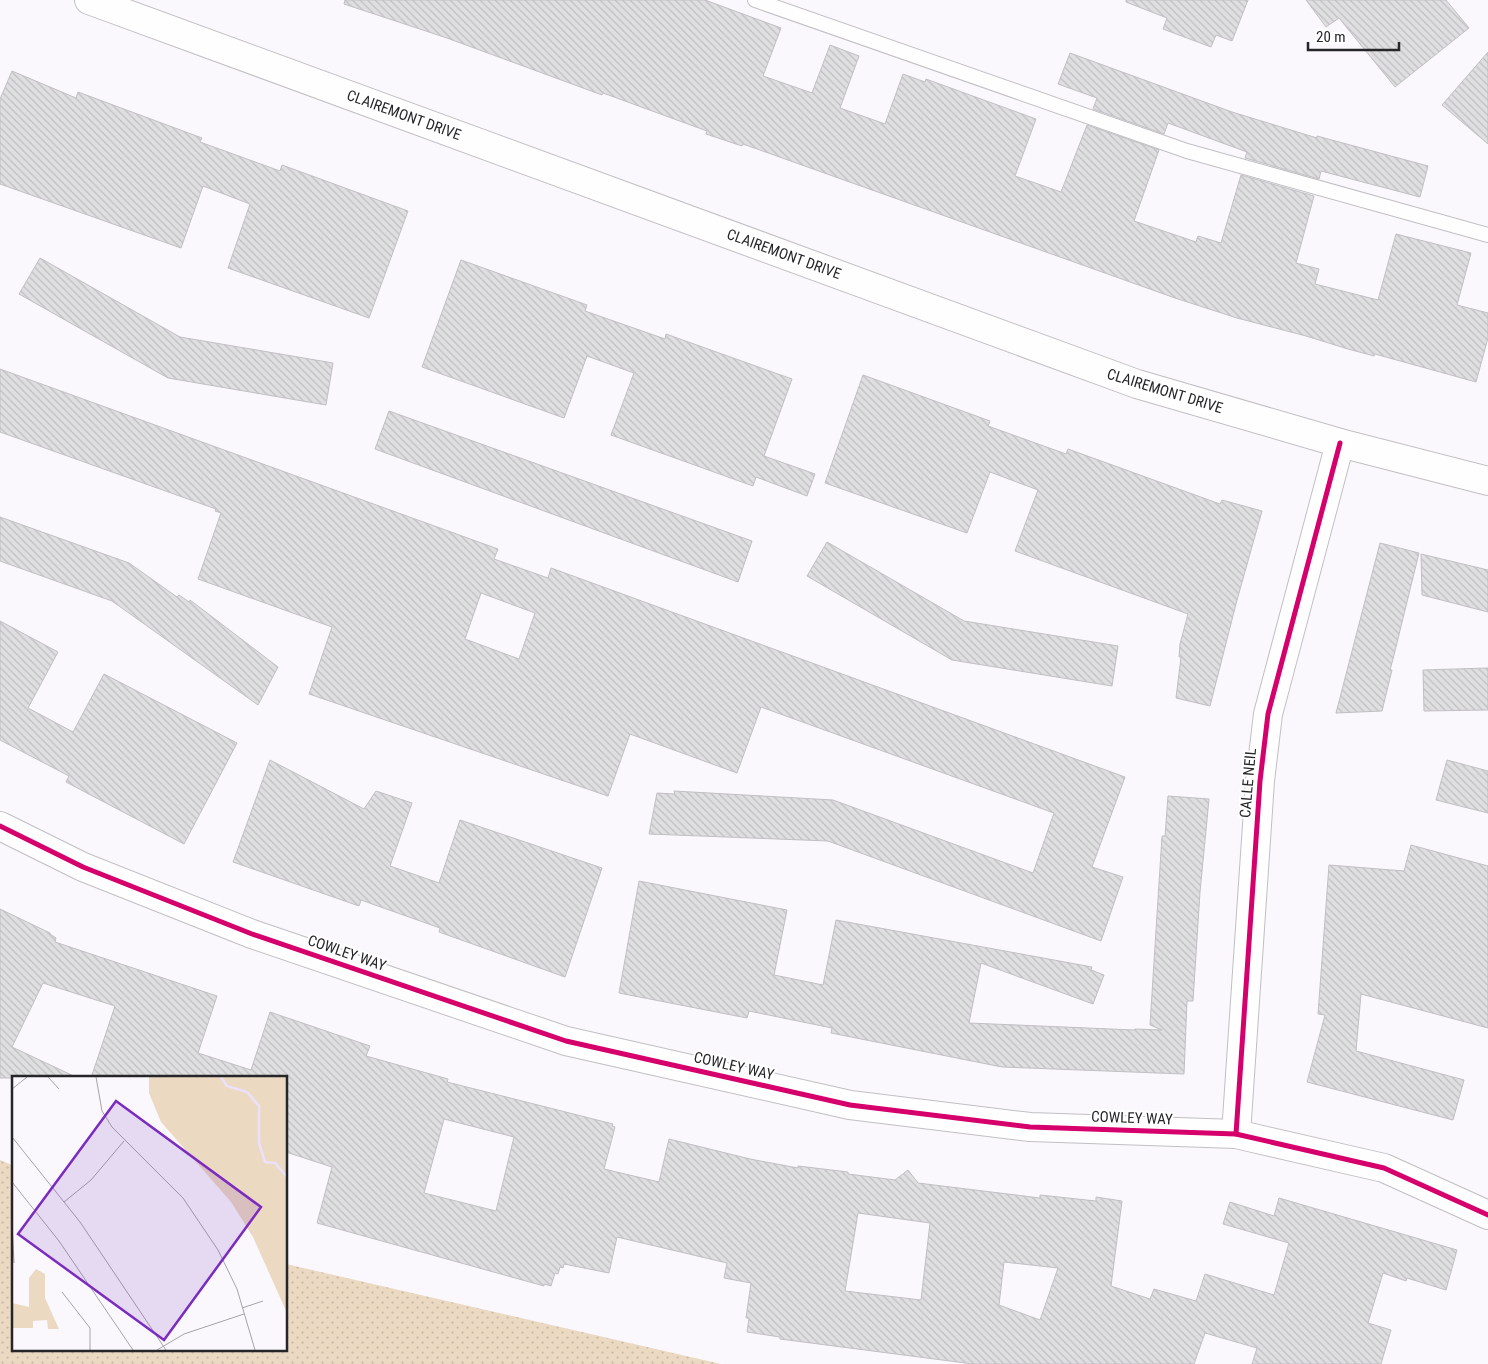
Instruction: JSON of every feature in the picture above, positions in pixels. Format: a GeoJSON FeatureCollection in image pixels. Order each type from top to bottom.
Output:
{"type":"FeatureCollection","features":[{"type":"Feature","properties":{"kind":"street","name":"CLAIREMONT DRIVE"},"geometry":{"type":"LineString","coordinates":[[89,0],[1137,384],[1340,443],[1488,481]]}},
{"type":"Feature","properties":{"kind":"street","name":"CALLE NEIL"},"geometry":{"type":"LineString","coordinates":[[1236,1134],[1260,781],[1268,714],[1340,443]]}},
{"type":"Feature","properties":{"kind":"street","name":"COWLEY WAY"},"geometry":{"type":"LineString","coordinates":[[0,826],[83,867],[252,934],[566,1041],[850,1105],[1030,1127],[1236,1134],[1384,1168],[1488,1215]]}},
{"type":"Feature","properties":{"kind":"lane"},"geometry":{"type":"LineString","coordinates":[[755,0],[1187,151],[1488,235]]}},
{"type":"Feature","properties":{"kind":"shaded area"},"geometry":{"type":"Polygon","coordinates":[[[0,1160],[12,1165],[12,1352],[288,1352],[288,1264],[721,1364],[0,1364],[0,1160]]]}},
{"type":"Feature","properties":{"kind":"building"},"geometry":{"type":"Polygon","coordinates":[[[345,0],[705,0],[781,28],[763,76],[812,93],[830,45],[859,56],[840,108],[885,124],[903,74],[925,82],[926,79],[1036,119],[1015,176],[1061,192],[1087,125],[1159,150],[1134,221],[1196,242],[1198,236],[1221,243],[1241,175],[1314,196],[1296,263],[1319,269],[1315,284],[1378,300],[1396,234],[1471,253],[1457,305],[1488,313],[1488,338],[1476,382],[1375,354],[1374,356],[1348,349],[1237,318],[1175,298],[743,144],[742,146],[706,134],[707,131],[603,93],[602,95],[447,38],[344,4],[345,0]]]}},
{"type":"Feature","properties":{"kind":"building"},"geometry":{"type":"Polygon","coordinates":[[[1126,0],[1248,0],[1232,41],[1216,35],[1211,47],[1163,29],[1167,18],[1126,2],[1126,0]]]}},
{"type":"Feature","properties":{"kind":"building"},"geometry":{"type":"Polygon","coordinates":[[[1306,0],[1446,0],[1469,28],[1395,87],[1339,18],[1326,27],[1306,0]]]}},
{"type":"Feature","properties":{"kind":"building"},"geometry":{"type":"Polygon","coordinates":[[[1488,52],[1488,144],[1442,105],[1488,52]]]}},
{"type":"Feature","properties":{"kind":"building"},"geometry":{"type":"Polygon","coordinates":[[[1070,53],[1232,112],[1317,138],[1317,136],[1428,166],[1420,197],[1321,171],[1319,179],[1245,158],[1247,152],[1168,123],[1164,134],[1093,109],[1097,98],[1058,84],[1070,53]]]}},
{"type":"Feature","properties":{"kind":"building"},"geometry":{"type":"Polygon","coordinates":[[[12,71],[76,98],[78,92],[202,138],[200,142],[280,171],[282,165],[408,211],[369,318],[228,268],[250,204],[203,186],[181,248],[0,184],[0,99],[12,71]]]}},
{"type":"Feature","properties":{"kind":"building"},"geometry":{"type":"Polygon","coordinates":[[[40,258],[180,337],[333,363],[326,405],[168,378],[19,294],[40,258]]]}},
{"type":"Feature","properties":{"kind":"building"},"geometry":{"type":"Polygon","coordinates":[[[461,260],[587,305],[585,311],[665,339],[666,334],[792,379],[764,456],[815,474],[807,496],[756,477],[753,486],[611,435],[634,373],[587,356],[564,418],[422,367],[461,260]]]}},
{"type":"Feature","properties":{"kind":"building"},"geometry":{"type":"Polygon","coordinates":[[[0,369],[498,549],[494,559],[548,578],[551,568],[1125,777],[1092,867],[1123,877],[1101,941],[828,841],[649,834],[657,793],[675,794],[674,791],[833,800],[1033,873],[1054,813],[761,707],[737,773],[630,734],[608,796],[309,694],[332,627],[198,579],[221,513],[215,511],[216,509],[0,432],[0,369]],[[481,593],[465,639],[519,659],[535,613],[481,593]]]}},
{"type":"Feature","properties":{"kind":"building"},"geometry":{"type":"Polygon","coordinates":[[[863,375],[990,421],[988,426],[1066,454],[1068,449],[1220,504],[1222,500],[1262,511],[1210,706],[1176,698],[1181,657],[1179,657],[1180,644],[1188,614],[1015,551],[1038,490],[990,472],[967,533],[825,483],[863,375]]]}},
{"type":"Feature","properties":{"kind":"building"},"geometry":{"type":"Polygon","coordinates":[[[389,411],[752,541],[738,582],[375,449],[389,411]]]}},
{"type":"Feature","properties":{"kind":"building"},"geometry":{"type":"Polygon","coordinates":[[[0,517],[129,563],[177,597],[179,595],[189,602],[190,600],[278,667],[258,705],[112,601],[0,561],[0,517]]]}},
{"type":"Feature","properties":{"kind":"building"},"geometry":{"type":"Polygon","coordinates":[[[827,542],[964,621],[1118,646],[1112,686],[952,660],[807,576],[827,542]]]}},
{"type":"Feature","properties":{"kind":"building"},"geometry":{"type":"Polygon","coordinates":[[[1380,543],[1419,553],[1390,670],[1392,670],[1382,711],[1336,713],[1380,543]]]}},
{"type":"Feature","properties":{"kind":"building"},"geometry":{"type":"Polygon","coordinates":[[[1421,554],[1488,570],[1488,612],[1422,595],[1421,554]]]}},
{"type":"Feature","properties":{"kind":"building"},"geometry":{"type":"Polygon","coordinates":[[[0,621],[58,652],[28,708],[73,732],[104,674],[237,743],[184,844],[66,782],[69,776],[0,740],[0,621]]]}},
{"type":"Feature","properties":{"kind":"building"},"geometry":{"type":"Polygon","coordinates":[[[1488,668],[1488,710],[1424,711],[1423,670],[1488,668]]]}},
{"type":"Feature","properties":{"kind":"building"},"geometry":{"type":"Polygon","coordinates":[[[270,760],[364,809],[376,791],[412,803],[390,866],[439,883],[460,820],[602,868],[565,977],[439,932],[440,928],[361,900],[359,906],[233,862],[270,760]]]}},
{"type":"Feature","properties":{"kind":"building"},"geometry":{"type":"Polygon","coordinates":[[[1447,760],[1488,771],[1488,813],[1436,800],[1447,760]]]}},
{"type":"Feature","properties":{"kind":"building"},"geometry":{"type":"Polygon","coordinates":[[[1168,796],[1209,799],[1200,892],[1193,1001],[1187,1001],[1184,1074],[1002,1067],[831,1033],[832,1028],[749,1011],[747,1018],[619,993],[639,881],[787,910],[774,975],[823,985],[836,920],[1092,967],[1091,970],[1104,975],[1093,1004],[981,963],[969,1023],[1162,1030],[1150,1025],[1162,836],[1165,836],[1168,796]]]}},
{"type":"Feature","properties":{"kind":"building"},"geometry":{"type":"Polygon","coordinates":[[[1411,845],[1488,866],[1488,1028],[1361,994],[1356,1051],[1464,1080],[1453,1120],[1307,1082],[1325,1015],[1318,1014],[1329,865],[1404,871],[1411,845]]]}},
{"type":"Feature","properties":{"kind":"building"},"geometry":{"type":"Polygon","coordinates":[[[0,909],[50,933],[56,938],[55,942],[217,996],[198,1053],[251,1070],[270,1012],[370,1046],[366,1056],[448,1079],[447,1082],[613,1124],[612,1126],[615,1127],[604,1169],[659,1182],[669,1139],[750,1159],[798,1168],[798,1166],[848,1172],[848,1174],[895,1180],[908,1170],[918,1183],[1040,1198],[1040,1195],[1096,1201],[1096,1197],[1122,1201],[1111,1286],[1150,1299],[1154,1289],[1196,1301],[1205,1274],[1274,1295],[1289,1243],[1223,1224],[1230,1202],[1274,1216],[1279,1198],[1457,1250],[1446,1290],[1407,1278],[1406,1281],[1383,1273],[1368,1323],[1391,1330],[1381,1364],[1252,1364],[1257,1348],[1205,1333],[1194,1364],[973,1364],[780,1339],[780,1337],[747,1332],[749,1318],[746,1318],[751,1283],[724,1278],[727,1263],[617,1237],[609,1273],[564,1264],[563,1268],[560,1267],[558,1274],[555,1273],[551,1286],[544,1284],[544,1286],[317,1223],[332,1167],[288,1153],[288,1076],[92,1076],[115,1006],[43,983],[12,1047],[74,1076],[12,1076],[12,1078],[0,1078],[0,909]],[[444,1119],[424,1193],[496,1211],[514,1137],[444,1119]],[[858,1213],[845,1291],[921,1300],[930,1223],[858,1213]],[[1004,1262],[999,1305],[1040,1320],[1058,1268],[1004,1262]]]}},
{"type":"Feature","properties":{"kind":"cycle path"},"geometry":{"type":"LineString","coordinates":[[1236,1134],[1260,781],[1268,714],[1340,443]]}},
{"type":"Feature","properties":{"kind":"cycle path"},"geometry":{"type":"LineString","coordinates":[[0,826],[83,867],[252,934],[566,1041],[850,1105],[1030,1127],[1236,1134],[1384,1168],[1488,1215]]}}]}
